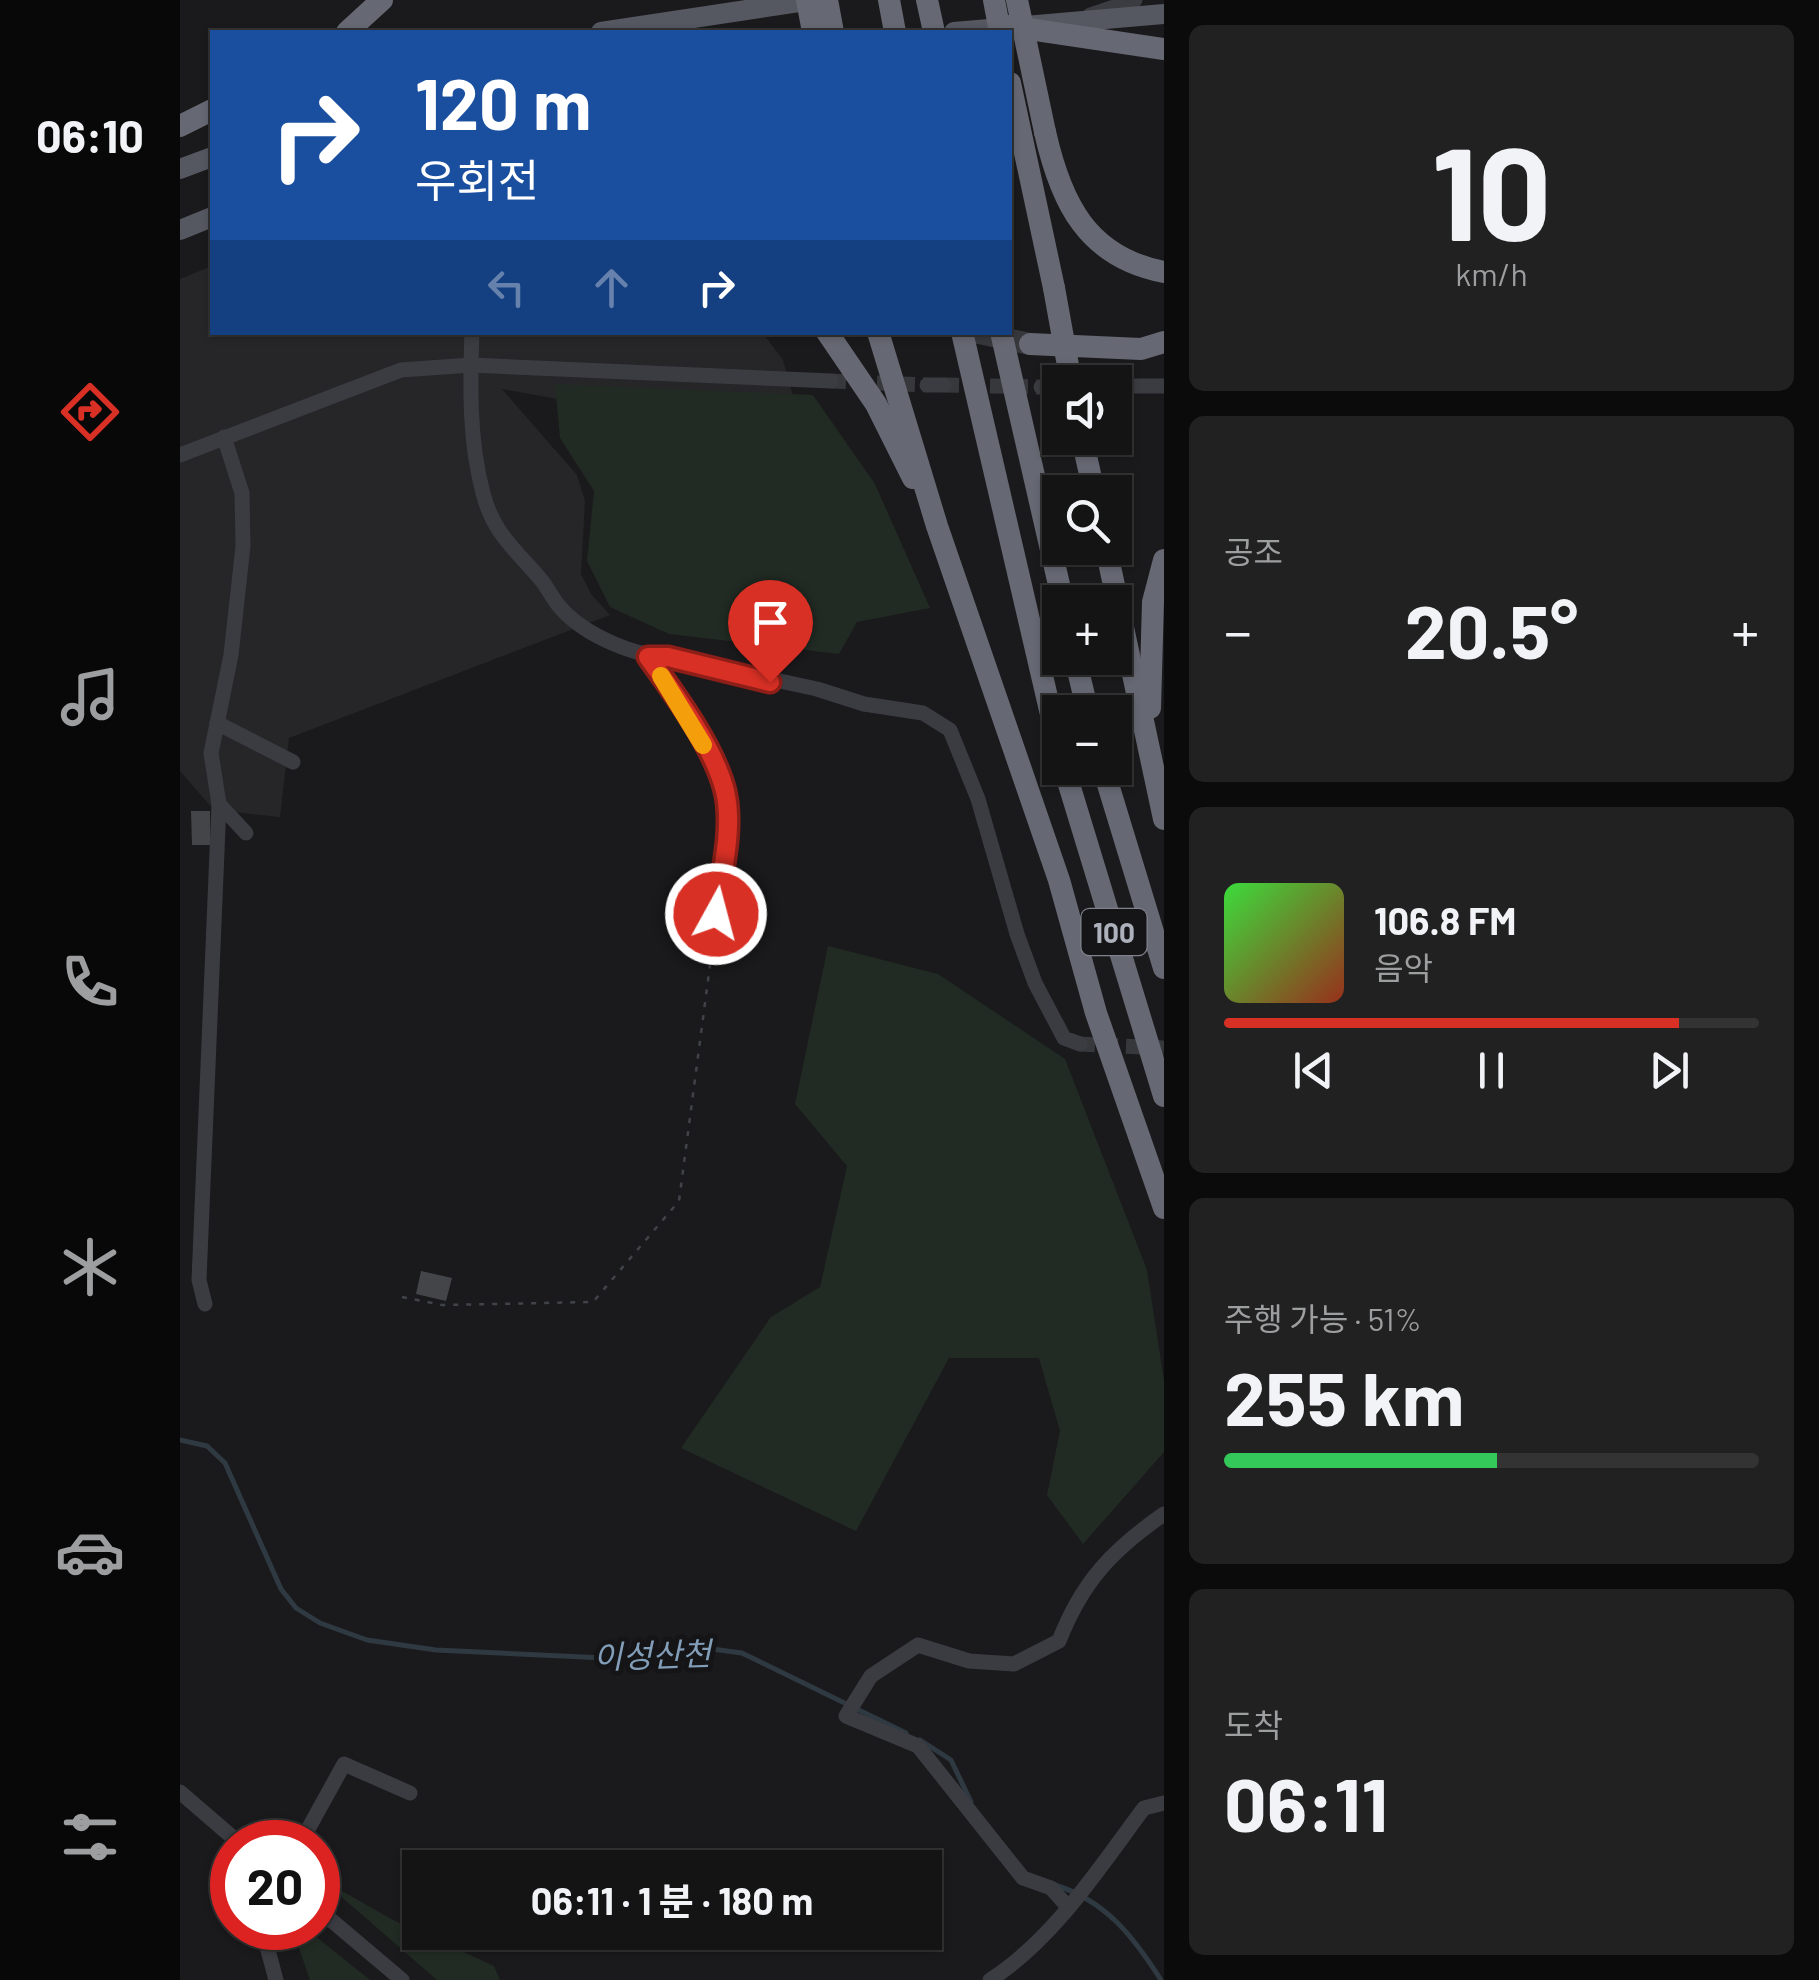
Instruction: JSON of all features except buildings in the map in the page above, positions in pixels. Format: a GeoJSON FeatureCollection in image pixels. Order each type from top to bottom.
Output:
{"type":"FeatureCollection","features":[{"type":"Feature","properties":{"kind":"highway"},"geometry":{"type":"LineString","coordinates":[[349,30],[382,0]]}},
{"type":"Feature","properties":{"kind":"highway"},"geometry":{"type":"LineString","coordinates":[[810,0],[813,30]]}},
{"type":"Feature","properties":{"kind":"highway"},"geometry":{"type":"LineString","coordinates":[[827,0],[833,30]]}},
{"type":"Feature","properties":{"kind":"highway"},"geometry":{"type":"LineString","coordinates":[[888,0],[896,30]]}},
{"type":"Feature","properties":{"kind":"highway"},"geometry":{"type":"LineString","coordinates":[[927,0],[934,30]]}},
{"type":"Feature","properties":{"kind":"highway"},"geometry":{"type":"LineString","coordinates":[[994,0],[1004,29],[1164,49]]}},
{"type":"Feature","properties":{"kind":"highway"},"geometry":{"type":"LineString","coordinates":[[1017,0],[1054,170],[1087,232],[1110,253],[1140,267],[1164,272]]}},
{"type":"Feature","properties":{"kind":"highway"},"geometry":{"type":"LineString","coordinates":[[1012,94],[1068,365]]}},
{"type":"Feature","properties":{"kind":"highway"},"geometry":{"type":"LineString","coordinates":[[180,126],[210,111]]}},
{"type":"Feature","properties":{"kind":"highway"},"geometry":{"type":"LineString","coordinates":[[828,335],[876,404],[937,526]]}},
{"type":"Feature","properties":{"kind":"highway"},"geometry":{"type":"LineString","coordinates":[[879,335],[937,526],[1042,830],[1096,1013],[1164,1208]]}},
{"type":"Feature","properties":{"kind":"highway"},"geometry":{"type":"LineString","coordinates":[[963,335],[1046,695]]}},
{"type":"Feature","properties":{"kind":"highway"},"geometry":{"type":"LineString","coordinates":[[1002,335],[1058,585]]}},
{"type":"Feature","properties":{"kind":"highway"},"geometry":{"type":"LineString","coordinates":[[1030,344],[1142,349],[1164,342]]}},
{"type":"Feature","properties":{"kind":"highway"},"geometry":{"type":"LineString","coordinates":[[1149,747],[1153,602],[1164,560]]}},
{"type":"Feature","properties":{"kind":"highway"},"geometry":{"type":"LineString","coordinates":[[1110,565],[1164,819]]}},
{"type":"Feature","properties":{"kind":"highway","name":"100"},"geometry":{"type":"LineString","coordinates":[[1069,785],[1164,1096]]}},
{"type":"Feature","properties":{"kind":"highway","name":"100"},"geometry":{"type":"LineString","coordinates":[[1108,785],[1164,968]]}},
{"type":"Feature","properties":{"kind":"main road"},"geometry":{"type":"LineString","coordinates":[[614,30],[810,0]]}},
{"type":"Feature","properties":{"kind":"main road"},"geometry":{"type":"LineString","coordinates":[[1004,29],[1164,5]]}},
{"type":"Feature","properties":{"kind":"main road"},"geometry":{"type":"LineString","coordinates":[[1076,19],[1164,14]]}},
{"type":"Feature","properties":{"kind":"main road"},"geometry":{"type":"LineString","coordinates":[[180,170],[210,159]]}},
{"type":"Feature","properties":{"kind":"main road"},"geometry":{"type":"LineString","coordinates":[[180,230],[210,218]]}},
{"type":"Feature","properties":{"kind":"street"},"geometry":{"type":"LineString","coordinates":[[1076,19],[1135,0]]}},
{"type":"Feature","properties":{"kind":"street"},"geometry":{"type":"LineString","coordinates":[[472,335],[471,414],[480,480],[505,544],[543,582],[561,609],[590,630],[648,657],[668,657],[818,689],[864,704],[923,713],[950,730],[978,799],[1004,894],[1035,983],[1064,1038],[1080,1044]]}},
{"type":"Feature","properties":{"kind":"street"},"geometry":{"type":"LineString","coordinates":[[180,455],[400,370],[471,365],[830,381]]}},
{"type":"Feature","properties":{"kind":"street"},"geometry":{"type":"LineString","coordinates":[[1132,386],[1164,386]]}},
{"type":"Feature","properties":{"kind":"street"},"geometry":{"type":"LineString","coordinates":[[205,1304],[199,1280],[219,804],[211,753],[231,655],[243,546],[242,494],[224,437]]}},
{"type":"Feature","properties":{"kind":"street"},"geometry":{"type":"LineString","coordinates":[[648,657],[687,716],[725,792],[726,827],[712,949]]}},
{"type":"Feature","properties":{"kind":"street"},"geometry":{"type":"LineString","coordinates":[[217,723],[293,762]]}},
{"type":"Feature","properties":{"kind":"street"},"geometry":{"type":"LineString","coordinates":[[219,804],[246,833]]}},
{"type":"Feature","properties":{"kind":"street"},"geometry":{"type":"LineString","coordinates":[[1068,1907],[1051,1888],[1023,1878],[918,1746],[846,1716],[871,1676],[918,1646],[969,1661],[1014,1664],[1059,1641],[1073,1605],[1102,1564],[1164,1514]]}},
{"type":"Feature","properties":{"kind":"street"},"geometry":{"type":"LineString","coordinates":[[314,1820],[344,1764],[410,1793]]}},
{"type":"Feature","properties":{"kind":"street"},"geometry":{"type":"LineString","coordinates":[[180,1792],[212,1820]]}},
{"type":"Feature","properties":{"kind":"street"},"geometry":{"type":"LineString","coordinates":[[990,1980],[1010,1967],[1068,1907],[1144,1808],[1164,1802]]}},
{"type":"Feature","properties":{"kind":"street"},"geometry":{"type":"LineString","coordinates":[[340,1928],[402,1980]]}},
{"type":"Feature","properties":{"kind":"street"},"geometry":{"type":"LineString","coordinates":[[268,1950],[276,1980]]}},
{"type":"Feature","properties":{"kind":"path"},"geometry":{"type":"LineString","coordinates":[[402,1297],[442,1306],[593,1302],[679,1201],[712,949]]}},
{"type":"Feature","properties":{"kind":"shaded area"},"geometry":{"type":"Polygon","coordinates":[[[210,267],[210,335],[764,335],[783,360],[799,417],[563,400],[502,389],[577,475],[585,501],[581,574],[591,594],[610,615],[289,738],[280,817],[214,810],[180,771],[180,279],[210,267]]]}},
{"type":"Feature","properties":{"kind":"shaded area"},"geometry":{"type":"Polygon","coordinates":[[[555,384],[813,395],[875,484],[930,608],[857,622],[839,654],[669,634],[610,607],[587,561],[594,491],[560,438],[555,384]]]}},
{"type":"Feature","properties":{"kind":"shaded area"},"geometry":{"type":"Polygon","coordinates":[[[828,946],[938,974],[1065,1059],[1147,1270],[1164,1381],[1164,1452],[1083,1544],[1047,1495],[1060,1431],[1039,1358],[949,1358],[856,1531],[681,1448],[771,1317],[820,1287],[847,1166],[795,1104],[828,946]]]}},
{"type":"Feature","properties":{"kind":"shaded area"},"geometry":{"type":"Polygon","coordinates":[[[340,1890],[402,1924],[402,1950],[340,1896],[340,1890]]]}},
{"type":"Feature","properties":{"kind":"shaded area"},"geometry":{"type":"Polygon","coordinates":[[[300,1950],[332,1950],[370,1980],[310,1980],[300,1950]]]}},
{"type":"Feature","properties":{"kind":"shaded area"},"geometry":{"type":"Polygon","coordinates":[[[403,1950],[459,1950],[494,1966],[500,1980],[437,1980],[403,1950]]]}},
{"type":"Feature","properties":{"kind":"waterway","name":"이성산천"},"geometry":{"type":"LineString","coordinates":[[180,1440],[207,1446],[225,1463],[281,1589],[296,1608],[320,1623],[367,1640],[436,1650],[605,1658],[643,1658],[704,1648],[742,1653],[906,1733]]}},
{"type":"Feature","properties":{"kind":"waterway","name":"이성산천"},"geometry":{"type":"LineString","coordinates":[[920,1740],[951,1760],[971,1802]]}},
{"type":"Feature","properties":{"kind":"waterway","name":"이성산천"},"geometry":{"type":"LineString","coordinates":[[1055,1885],[1104,1910],[1140,1949],[1161,1980]]}},
{"type":"Feature","properties":{"kind":"tunnel"},"geometry":{"type":"LineString","coordinates":[[988,335],[1030,344]]}},
{"type":"Feature","properties":{"kind":"tunnel"},"geometry":{"type":"LineString","coordinates":[[831,381],[927,385]]}},
{"type":"Feature","properties":{"kind":"tunnel"},"geometry":{"type":"LineString","coordinates":[[944,385],[1041,387]]}},
{"type":"Feature","properties":{"kind":"tunnel"},"geometry":{"type":"LineString","coordinates":[[1080,1044],[1164,1048]]}},
{"type":"Feature","properties":{"kind":"slow traffic"},"geometry":{"type":"LineString","coordinates":[[661,676],[703,745]]}},
{"type":"Feature","properties":{"kind":"route"},"geometry":{"type":"LineString","coordinates":[[716,914],[726,827],[725,792],[687,716],[648,657],[668,657],[770,682]]}}]}
